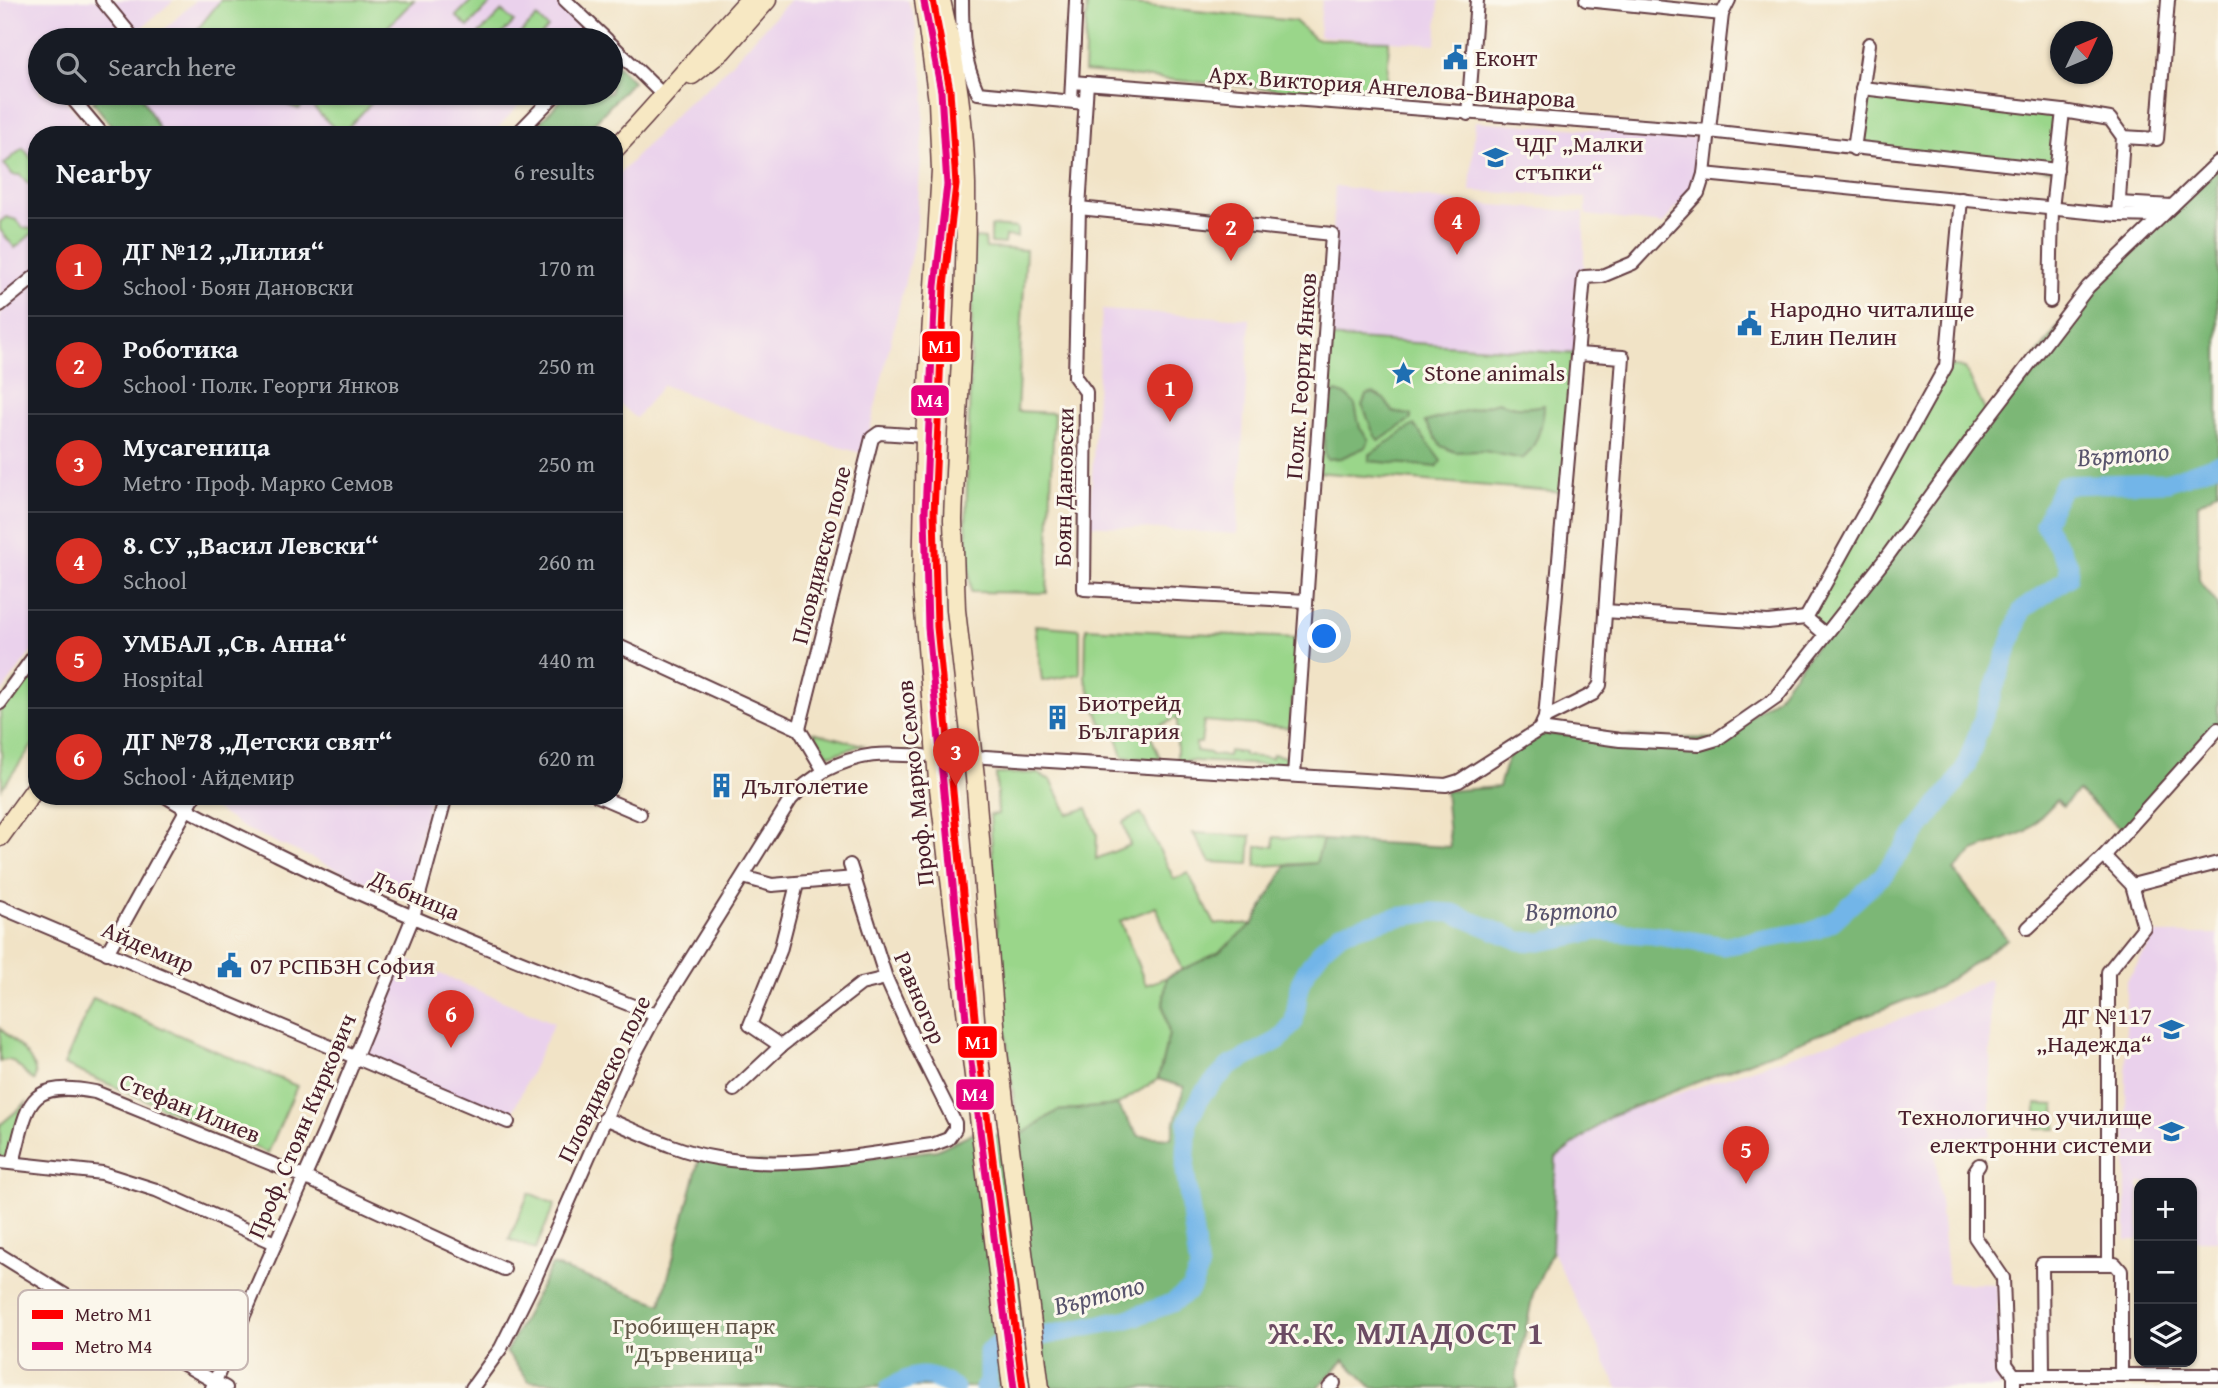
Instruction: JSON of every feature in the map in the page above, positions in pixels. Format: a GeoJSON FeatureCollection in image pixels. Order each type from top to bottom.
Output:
{"type":"FeatureCollection","features":[{"type":"Feature","properties":{"kind":"main road"},"geometry":{"type":"LineString","coordinates":[[623,141],[665,97],[711,40],[749,0]]}},
{"type":"Feature","properties":{"kind":"main road"},"geometry":{"type":"LineString","coordinates":[[665,97],[722,51],[768,0]]}},
{"type":"Feature","properties":{"kind":"main road","name":"Проф. Марко Семов"},"geometry":{"type":"LineString","coordinates":[[924,0],[938,101],[941,170],[925,436],[923,610],[938,780],[1012,1388]]}},
{"type":"Feature","properties":{"kind":"main road"},"geometry":{"type":"LineString","coordinates":[[941,0],[958,91],[965,171],[965,249],[953,520],[954,575],[975,777],[996,1036],[1040,1388]]}},
{"type":"Feature","properties":{"kind":"main road"},"geometry":{"type":"LineString","coordinates":[[941,170],[965,171]]}},
{"type":"Feature","properties":{"kind":"main road"},"geometry":{"type":"LineString","coordinates":[[0,837],[28,798]]}},
{"type":"Feature","properties":{"kind":"street"},"geometry":{"type":"LineString","coordinates":[[102,0],[125,28]]}},
{"type":"Feature","properties":{"kind":"street"},"geometry":{"type":"LineString","coordinates":[[565,0],[594,28]]}},
{"type":"Feature","properties":{"kind":"street"},"geometry":{"type":"LineString","coordinates":[[962,0],[962,41],[967,69],[978,93],[1085,103]]}},
{"type":"Feature","properties":{"kind":"street"},"geometry":{"type":"LineString","coordinates":[[1070,101],[1076,0]]}},
{"type":"Feature","properties":{"kind":"street"},"geometry":{"type":"LineString","coordinates":[[1468,114],[1477,0]]}},
{"type":"Feature","properties":{"kind":"street"},"geometry":{"type":"LineString","coordinates":[[1586,0],[1636,2],[1722,14]]}},
{"type":"Feature","properties":{"kind":"street"},"geometry":{"type":"LineString","coordinates":[[1542,723],[1584,277],[1602,276],[1633,263],[1698,192],[1704,174],[1722,14],[1729,0]]}},
{"type":"Feature","properties":{"kind":"street"},"geometry":{"type":"LineString","coordinates":[[2123,137],[2157,139],[2168,0]]}},
{"type":"Feature","properties":{"kind":"street"},"geometry":{"type":"LineString","coordinates":[[1854,149],[1869,44]]}},
{"type":"Feature","properties":{"kind":"street"},"geometry":{"type":"LineString","coordinates":[[623,56],[665,97]]}},
{"type":"Feature","properties":{"kind":"street","name":"Арх. Виктория Ангелова-Винарова"},"geometry":{"type":"LineString","coordinates":[[1072,82],[1709,131],[2057,170]]}},
{"type":"Feature","properties":{"kind":"street","name":"Боян Дановски"},"geometry":{"type":"LineString","coordinates":[[1087,83],[1079,208],[1075,377],[1086,392],[1084,589],[1306,601]]}},
{"type":"Feature","properties":{"kind":"street"},"geometry":{"type":"LineString","coordinates":[[1862,88],[2063,111],[2110,119],[2123,137],[2118,209]]}},
{"type":"Feature","properties":{"kind":"street"},"geometry":{"type":"LineString","coordinates":[[78,105],[95,126]]}},
{"type":"Feature","properties":{"kind":"street"},"geometry":{"type":"LineString","coordinates":[[525,126],[545,105]]}},
{"type":"Feature","properties":{"kind":"street"},"geometry":{"type":"LineString","coordinates":[[2050,301],[2052,208],[2063,111]]}},
{"type":"Feature","properties":{"kind":"street"},"geometry":{"type":"LineString","coordinates":[[1542,723],[1620,740],[1700,744],[1717,739],[1776,698],[1886,558],[1981,426],[2088,287],[2218,162]]}},
{"type":"Feature","properties":{"kind":"street"},"geometry":{"type":"LineString","coordinates":[[1704,174],[2052,208],[2172,206]]}},
{"type":"Feature","properties":{"kind":"street"},"geometry":{"type":"LineString","coordinates":[[1806,618],[1946,366],[1961,200]]}},
{"type":"Feature","properties":{"kind":"street","name":"Полк. Георги Янков"},"geometry":{"type":"LineString","coordinates":[[1079,208],[1332,234],[1294,775]]}},
{"type":"Feature","properties":{"kind":"street"},"geometry":{"type":"LineString","coordinates":[[2118,209],[2161,216]]}},
{"type":"Feature","properties":{"kind":"street"},"geometry":{"type":"LineString","coordinates":[[0,305],[28,282]]}},
{"type":"Feature","properties":{"kind":"street"},"geometry":{"type":"LineString","coordinates":[[985,757],[1446,785],[1459,781],[1542,723],[1593,694],[1600,685],[1623,357],[1577,354]]}},
{"type":"Feature","properties":{"kind":"street","name":"Пловдивско поле"},"geometry":{"type":"LineString","coordinates":[[799,729],[872,438],[879,433],[925,436]]}},
{"type":"Feature","properties":{"kind":"street"},"geometry":{"type":"LineString","coordinates":[[1605,611],[1768,622],[1806,618],[1825,634]]}},
{"type":"Feature","properties":{"kind":"street"},"geometry":{"type":"LineString","coordinates":[[623,649],[799,729],[824,771]]}},
{"type":"Feature","properties":{"kind":"street"},"geometry":{"type":"LineString","coordinates":[[0,703],[28,664]]}},
{"type":"Feature","properties":{"kind":"street"},"geometry":{"type":"LineString","coordinates":[[2028,928],[2104,856],[2218,729]]}},
{"type":"Feature","properties":{"kind":"street","name":"Пловдивско поле"},"geometry":{"type":"LineString","coordinates":[[472,1388],[501,1348],[534,1283],[628,1067],[656,1015],[791,799],[806,784],[837,764],[871,754],[923,756]]}},
{"type":"Feature","properties":{"kind":"street","name":"Дъбница"},"geometry":{"type":"LineString","coordinates":[[179,805],[323,877],[412,917],[656,1015]]}},
{"type":"Feature","properties":{"kind":"street"},"geometry":{"type":"LineString","coordinates":[[107,953],[190,805]]}},
{"type":"Feature","properties":{"kind":"street","name":"Проф. Стоян Киркович"},"geometry":{"type":"LineString","coordinates":[[248,1310],[412,917],[443,805]]}},
{"type":"Feature","properties":{"kind":"street"},"geometry":{"type":"LineString","coordinates":[[619,805],[640,814]]}},
{"type":"Feature","properties":{"kind":"street"},"geometry":{"type":"LineString","coordinates":[[2104,856],[2132,885],[2144,927],[2108,972],[2112,1264]]}},
{"type":"Feature","properties":{"kind":"street"},"geometry":{"type":"LineString","coordinates":[[2132,885],[2218,863]]}},
{"type":"Feature","properties":{"kind":"street","name":"Равногор"},"geometry":{"type":"LineString","coordinates":[[605,1118],[678,1148],[718,1159],[819,1162],[932,1145],[948,1139],[955,1129],[955,1123],[886,978],[850,865]]}},
{"type":"Feature","properties":{"kind":"street"},"geometry":{"type":"LineString","coordinates":[[743,877],[772,885],[855,878]]}},
{"type":"Feature","properties":{"kind":"street"},"geometry":{"type":"LineString","coordinates":[[781,1046],[750,1025],[780,951],[797,884]]}},
{"type":"Feature","properties":{"kind":"street","name":"Айдемир"},"geometry":{"type":"LineString","coordinates":[[0,907],[508,1122]]}},
{"type":"Feature","properties":{"kind":"street"},"geometry":{"type":"LineString","coordinates":[[734,1090],[781,1046],[861,984],[886,978]]}},
{"type":"Feature","properties":{"kind":"street","name":"Стефан Илиев"},"geometry":{"type":"LineString","coordinates":[[6,1162],[27,1109],[37,1095],[53,1088],[70,1087],[95,1092],[304,1177],[504,1269]]}},
{"type":"Feature","properties":{"kind":"street"},"geometry":{"type":"LineString","coordinates":[[6,1162],[102,1173],[156,1190],[275,1243]]}},
{"type":"Feature","properties":{"kind":"street"},"geometry":{"type":"LineString","coordinates":[[1979,1165],[1975,1171],[1975,1237],[2003,1278],[2006,1364],[2014,1381],[2043,1375],[2121,1374],[2172,1368],[2218,1375]]}},
{"type":"Feature","properties":{"kind":"street"},"geometry":{"type":"LineString","coordinates":[[0,1255],[56,1290]]}},
{"type":"Feature","properties":{"kind":"street"},"geometry":{"type":"LineString","coordinates":[[2043,1375],[2042,1264],[2112,1264],[2121,1271],[2121,1374]]}},
{"type":"Feature","properties":{"kind":"street"},"geometry":{"type":"LineString","coordinates":[[190,1370],[217,1386]]}},
{"type":"Feature","properties":{"kind":"shaded area"},"geometry":{"type":"Polygon","coordinates":[[[0,0],[174,0],[141,28],[28,28],[28,105],[70,105],[87,126],[28,126],[28,276],[0,299],[0,0]]]}},
{"type":"Feature","properties":{"kind":"shaded area"},"geometry":{"type":"Polygon","coordinates":[[[196,0],[555,0],[584,28],[166,28],[196,0]]]}},
{"type":"Feature","properties":{"kind":"shaded area"},"geometry":{"type":"Polygon","coordinates":[[[790,0],[908,0],[915,21],[925,92],[916,234],[864,454],[789,432],[663,385],[636,418],[623,407],[623,170],[685,105],[715,81],[790,0]]]}},
{"type":"Feature","properties":{"kind":"shaded area"},"geometry":{"type":"Polygon","coordinates":[[[1322,0],[1439,0],[1436,44],[1319,36],[1322,0]]]}},
{"type":"Feature","properties":{"kind":"shaded area"},"geometry":{"type":"Polygon","coordinates":[[[95,105],[519,105],[500,126],[112,126],[95,105]]]}},
{"type":"Feature","properties":{"kind":"shaded area"},"geometry":{"type":"Polygon","coordinates":[[[1475,121],[1700,138],[1697,181],[1663,224],[1586,215],[1586,198],[1470,191],[1475,121]]]}},
{"type":"Feature","properties":{"kind":"shaded area"},"geometry":{"type":"Polygon","coordinates":[[[1335,186],[1465,203],[1584,212],[1584,277],[1577,354],[1325,337],[1335,186]]]}},
{"type":"Feature","properties":{"kind":"shaded area"},"geometry":{"type":"Polygon","coordinates":[[[28,289],[28,656],[0,695],[0,313],[28,289]]]}},
{"type":"Feature","properties":{"kind":"shaded area"},"geometry":{"type":"Polygon","coordinates":[[[1102,310],[1250,319],[1237,534],[1089,525],[1102,310]]]}},
{"type":"Feature","properties":{"kind":"shaded area"},"geometry":{"type":"Polygon","coordinates":[[[209,805],[428,805],[406,900],[244,828],[209,805]]]}},
{"type":"Feature","properties":{"kind":"shaded area"},"geometry":{"type":"Polygon","coordinates":[[[2156,934],[2218,934],[2218,1240],[2197,1240],[2197,1178],[2134,1178],[2134,1240],[2126,1240],[2126,982],[2156,934]]]}},
{"type":"Feature","properties":{"kind":"shaded area"},"geometry":{"type":"Polygon","coordinates":[[[396,955],[554,1023],[508,1122],[355,1058],[396,955]]]}},
{"type":"Feature","properties":{"kind":"shaded area"},"geometry":{"type":"Polygon","coordinates":[[[1990,978],[1990,1136],[1934,1139],[1948,1283],[1997,1284],[2000,1388],[1618,1388],[1552,1251],[1555,1158],[1611,1116],[1910,1016],[1990,978]]]}},
{"type":"Feature","properties":{"kind":"green space"},"geometry":{"type":"Polygon","coordinates":[[[221,0],[414,0],[387,28],[199,28],[221,0]]]}},
{"type":"Feature","properties":{"kind":"green space"},"geometry":{"type":"Polygon","coordinates":[[[472,0],[493,1],[468,27],[456,16],[472,0]]]}},
{"type":"Feature","properties":{"kind":"green space"},"geometry":{"type":"Polygon","coordinates":[[[1087,0],[1116,0],[1117,3],[1295,21],[1315,39],[1389,41],[1386,99],[1084,72],[1087,0]]]}},
{"type":"Feature","properties":{"kind":"green space"},"geometry":{"type":"Polygon","coordinates":[[[502,11],[514,22],[508,28],[485,28],[502,11]]]}},
{"type":"Feature","properties":{"kind":"green space"},"geometry":{"type":"Polygon","coordinates":[[[537,17],[548,28],[526,28],[537,17]]]}},
{"type":"Feature","properties":{"kind":"green space"},"geometry":{"type":"Polygon","coordinates":[[[623,71],[633,81],[623,92],[623,71]]]}},
{"type":"Feature","properties":{"kind":"green space"},"geometry":{"type":"Polygon","coordinates":[[[1862,88],[2063,111],[2057,170],[1854,149],[1862,88]]]}},
{"type":"Feature","properties":{"kind":"green space"},"geometry":{"type":"Polygon","coordinates":[[[95,105],[146,105],[157,126],[112,126],[95,105]]]}},
{"type":"Feature","properties":{"kind":"green space"},"geometry":{"type":"Polygon","coordinates":[[[311,105],[369,105],[350,126],[332,126],[311,105]]]}},
{"type":"Feature","properties":{"kind":"green space"},"geometry":{"type":"Polygon","coordinates":[[[556,105],[611,105],[591,126],[536,126],[556,105]]]}},
{"type":"Feature","properties":{"kind":"green space"},"geometry":{"type":"Polygon","coordinates":[[[23,148],[28,154],[28,183],[20,175],[13,175],[4,164],[23,148]]]}},
{"type":"Feature","properties":{"kind":"green space","name":"Гробищен парк \"Дървеница\""},"geometry":{"type":"Polygon","coordinates":[[[2218,162],[2218,491],[2198,504],[2199,580],[2218,605],[2218,729],[2125,833],[2078,791],[2063,806],[2057,800],[2027,831],[1974,851],[1954,870],[2007,939],[1939,987],[1611,1116],[1556,1158],[1552,1251],[1533,1294],[1516,1378],[1518,1388],[1373,1388],[1344,1360],[1317,1388],[615,1386],[529,1381],[506,1352],[552,1265],[661,1304],[699,1160],[820,1164],[937,1150],[972,1133],[1018,1137],[1057,1111],[1117,1105],[1139,1136],[1171,1138],[1184,1087],[1158,1079],[1169,1034],[1163,1004],[1167,977],[1218,953],[1253,924],[1286,866],[1316,863],[1323,840],[1450,847],[1445,791],[1499,787],[1512,751],[1525,741],[1547,734],[1717,739],[1776,698],[2088,287],[2218,162]]]}},
{"type":"Feature","properties":{"kind":"green space"},"geometry":{"type":"Polygon","coordinates":[[[944,188],[958,188],[957,244],[942,244],[944,188]]]}},
{"type":"Feature","properties":{"kind":"green space"},"geometry":{"type":"Polygon","coordinates":[[[6,217],[17,220],[23,228],[28,229],[28,237],[15,248],[0,230],[0,222],[6,217]]]}},
{"type":"Feature","properties":{"kind":"green space"},"geometry":{"type":"Polygon","coordinates":[[[991,226],[1017,228],[1017,237],[1005,236],[1004,244],[991,243],[991,226]]]}},
{"type":"Feature","properties":{"kind":"green space"},"geometry":{"type":"Polygon","coordinates":[[[974,238],[985,239],[986,248],[1026,250],[1017,411],[1054,413],[1047,593],[971,592],[966,524],[974,238]]]}},
{"type":"Feature","properties":{"kind":"green space"},"geometry":{"type":"Polygon","coordinates":[[[1325,337],[1577,354],[1564,492],[1315,472],[1325,337]]]}},
{"type":"Feature","properties":{"kind":"green space"},"geometry":{"type":"Polygon","coordinates":[[[1946,366],[1965,368],[1988,417],[1825,634],[1806,618],[1946,366]]]}},
{"type":"Feature","properties":{"kind":"green space"},"geometry":{"type":"Polygon","coordinates":[[[1336,392],[1348,396],[1355,405],[1360,428],[1369,440],[1366,447],[1341,458],[1327,459],[1324,447],[1326,420],[1330,397],[1336,392]]]}},
{"type":"Feature","properties":{"kind":"green space"},"geometry":{"type":"Polygon","coordinates":[[[1373,393],[1384,399],[1393,412],[1411,415],[1411,419],[1379,441],[1362,406],[1366,395],[1373,393]]]}},
{"type":"Feature","properties":{"kind":"green space"},"geometry":{"type":"Polygon","coordinates":[[[1498,402],[1521,407],[1544,405],[1538,435],[1522,459],[1484,451],[1455,452],[1441,446],[1425,422],[1498,402]]]}},
{"type":"Feature","properties":{"kind":"green space"},"geometry":{"type":"Polygon","coordinates":[[[1414,425],[1441,461],[1437,467],[1369,461],[1369,455],[1414,425]]]}},
{"type":"Feature","properties":{"kind":"green space"},"geometry":{"type":"Polygon","coordinates":[[[1035,625],[1080,629],[1080,674],[1042,681],[1035,625]]]}},
{"type":"Feature","properties":{"kind":"green space"},"geometry":{"type":"Polygon","coordinates":[[[1086,628],[1298,638],[1290,728],[1204,721],[1201,743],[1196,743],[1196,751],[1211,755],[1228,756],[1229,751],[1244,753],[1244,756],[1272,758],[1273,754],[1286,757],[1285,766],[1177,760],[1177,718],[1148,730],[1161,760],[1123,757],[1116,734],[1101,723],[1085,678],[1086,628]]]}},
{"type":"Feature","properties":{"kind":"green space"},"geometry":{"type":"Polygon","coordinates":[[[28,664],[28,752],[2,788],[0,703],[28,664]]]}},
{"type":"Feature","properties":{"kind":"green space"},"geometry":{"type":"Polygon","coordinates":[[[813,732],[863,745],[828,754],[813,732]]]}},
{"type":"Feature","properties":{"kind":"green space"},"geometry":{"type":"Polygon","coordinates":[[[1036,773],[1051,780],[1068,814],[1087,808],[1097,835],[1096,859],[1130,845],[1123,822],[1141,813],[1174,879],[1188,873],[1215,924],[1253,924],[1218,953],[1182,971],[1156,907],[1120,921],[1146,985],[1167,977],[1163,1004],[1169,1034],[1158,1079],[1117,1105],[1057,1111],[1018,1137],[1000,982],[990,815],[998,814],[996,774],[1036,773]]]}},
{"type":"Feature","properties":{"kind":"green space"},"geometry":{"type":"Polygon","coordinates":[[[1193,833],[1251,836],[1249,864],[1210,862],[1193,833]]]}},
{"type":"Feature","properties":{"kind":"green space"},"geometry":{"type":"Polygon","coordinates":[[[1274,837],[1323,840],[1316,863],[1256,866],[1257,846],[1274,846],[1274,837]]]}},
{"type":"Feature","properties":{"kind":"green space"},"geometry":{"type":"Polygon","coordinates":[[[93,998],[297,1086],[268,1153],[64,1065],[93,998]]]}},
{"type":"Feature","properties":{"kind":"green space"},"geometry":{"type":"Polygon","coordinates":[[[0,1028],[30,1059],[35,1081],[14,1062],[0,1062],[0,1028]]]}},
{"type":"Feature","properties":{"kind":"green space"},"geometry":{"type":"Polygon","coordinates":[[[26,1103],[10,1159],[0,1157],[0,1125],[26,1103]]]}},
{"type":"Feature","properties":{"kind":"green space"},"geometry":{"type":"Polygon","coordinates":[[[2036,1104],[2055,1105],[2056,1129],[2036,1129],[2036,1104]]]}},
{"type":"Feature","properties":{"kind":"green space"},"geometry":{"type":"Polygon","coordinates":[[[529,1193],[555,1204],[535,1250],[509,1239],[529,1193]]]}},
{"type":"Feature","properties":{"kind":"waterway","name":"Въртопо"},"geometry":{"type":"LineString","coordinates":[[984,1388],[988,1384],[988,1352],[997,1345],[1128,1319],[1172,1303],[1190,1290],[1199,1270],[1185,1170],[1188,1120],[1203,1093],[1228,1067],[1279,1040],[1294,1022],[1300,983],[1324,947],[1340,933],[1391,918],[1433,912],[1453,913],[1520,941],[1540,942],[1597,931],[1653,935],[1724,946],[1816,930],[1833,921],[1883,875],[1955,784],[1966,766],[2022,610],[2068,578],[2069,564],[2044,524],[2063,485],[2167,482],[2218,464]]}},
{"type":"Feature","properties":{"kind":"waterway","name":"Въртопо"},"geometry":{"type":"LineString","coordinates":[[889,1388],[907,1379],[922,1376],[937,1379],[955,1388]]}},
{"type":"Feature","properties":{"kind":"tunnel"},"geometry":{"type":"LineString","coordinates":[[930,756],[978,757]]}},
{"type":"Feature","properties":{"kind":"metro line","name":"M1"},"geometry":{"type":"LineString","coordinates":[[933,0],[950,90],[956,185],[944,286],[934,513],[937,627],[977,1038],[1023,1388]]}},
{"type":"Feature","properties":{"kind":"metro line","name":"M4"},"geometry":{"type":"LineString","coordinates":[[924,2],[941,91],[947,185],[935,286],[925,513],[928,628],[968,1039],[1014,1388]]}},
{"type":"Feature","properties":{"kind":"place","name":"Еконт"},"geometry":{"type":"Point","coordinates":[1455,58]}},
{"type":"Feature","properties":{"kind":"place","name":"ЧДГ „Малки стъпки“"},"geometry":{"type":"Point","coordinates":[1495,158]}},
{"type":"Feature","properties":{"kind":"place","name":"8. СУ „Васил Левски“"},"geometry":{"type":"Point","coordinates":[1457,255]}},
{"type":"Feature","properties":{"kind":"place","name":"Роботика"},"geometry":{"type":"Point","coordinates":[1231,261]}},
{"type":"Feature","properties":{"kind":"place","name":"Народно читалище Елин Пелин"},"geometry":{"type":"Point","coordinates":[1750,323]}},
{"type":"Feature","properties":{"kind":"place","name":"Stone animals"},"geometry":{"type":"Point","coordinates":[1404,373]}},
{"type":"Feature","properties":{"kind":"place","name":"ДГ №12 „Лилия“"},"geometry":{"type":"Point","coordinates":[1170,422]}},
{"type":"Feature","properties":{"kind":"place","name":"Биотрейд България"},"geometry":{"type":"Point","coordinates":[1058,717]}},
{"type":"Feature","properties":{"kind":"place","name":"Дълголетие"},"geometry":{"type":"Point","coordinates":[722,786]}},
{"type":"Feature","properties":{"kind":"place","name":"Мусагеница"},"geometry":{"type":"Point","coordinates":[956,786]}},
{"type":"Feature","properties":{"kind":"place","name":"07 РСПБЗН София"},"geometry":{"type":"Point","coordinates":[230,966]}},
{"type":"Feature","properties":{"kind":"place","name":"ДГ №117 „Надежда“"},"geometry":{"type":"Point","coordinates":[2172,1030]}},
{"type":"Feature","properties":{"kind":"place","name":"ДГ №78 „Детски свят“"},"geometry":{"type":"Point","coordinates":[451,1048]}},
{"type":"Feature","properties":{"kind":"place","name":"Технологично училище електронни системи"},"geometry":{"type":"Point","coordinates":[2172,1131]}},
{"type":"Feature","properties":{"kind":"place","name":"УМБАЛ „Св. Анна“"},"geometry":{"type":"Point","coordinates":[1746,1184]}},
{"type":"Feature","properties":{"kind":"district","name":"Ж.К. МЛАДОСТ 1"},"geometry":{"type":"Point","coordinates":[1407,1333]}}]}
